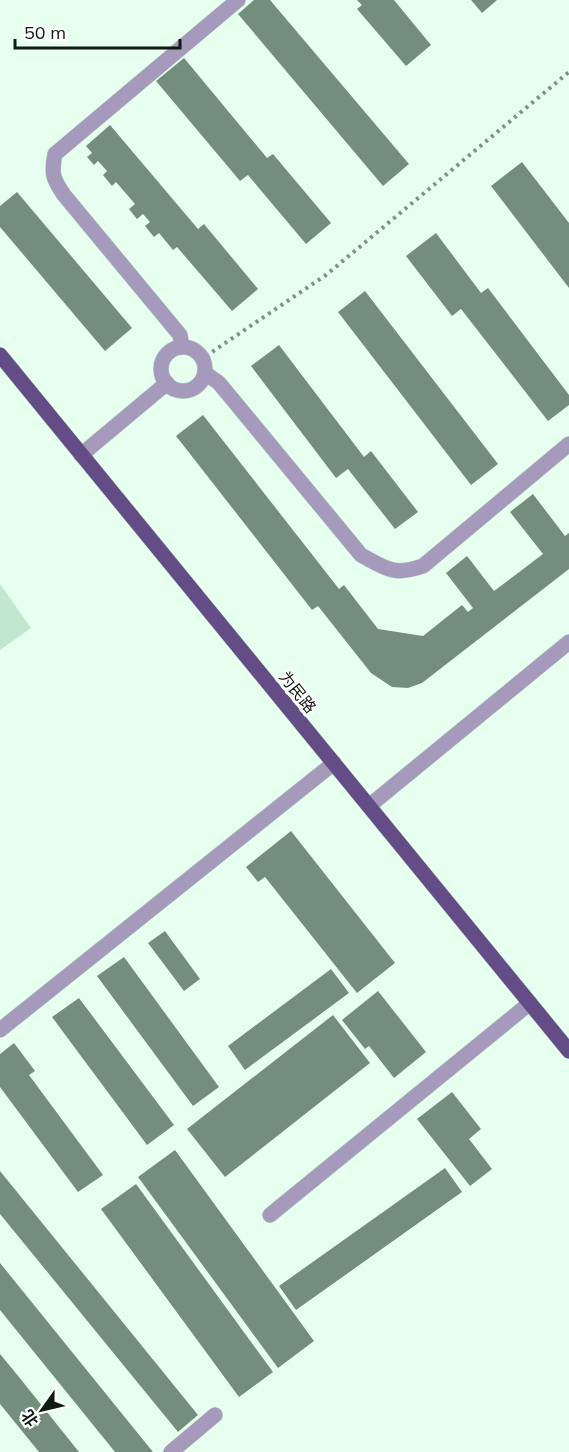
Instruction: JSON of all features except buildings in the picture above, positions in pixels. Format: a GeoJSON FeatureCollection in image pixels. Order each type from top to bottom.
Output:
{"type":"FeatureCollection","features":[{"type":"Feature","properties":{"kind":"main road","name":"为民路"},"geometry":{"type":"LineString","coordinates":[[0,355],[569,1051]]}},
{"type":"Feature","properties":{"kind":"street"},"geometry":{"type":"LineString","coordinates":[[182,347],[180,335],[64,195],[54,181],[52,169],[55,154],[238,0]]}},
{"type":"Feature","properties":{"kind":"street"},"geometry":{"type":"LineString","coordinates":[[204,365],[202,380],[190,390],[182,391],[167,384],[161,369],[163,359],[169,352],[182,347],[196,351],[204,365],[361,555],[388,570],[405,572],[423,566],[569,444]]}},
{"type":"Feature","properties":{"kind":"street"},"geometry":{"type":"LineString","coordinates":[[81,455],[167,384]]}},
{"type":"Feature","properties":{"kind":"street"},"geometry":{"type":"LineString","coordinates":[[369,806],[569,642]]}},
{"type":"Feature","properties":{"kind":"street"},"geometry":{"type":"LineString","coordinates":[[0,1030],[334,763]]}},
{"type":"Feature","properties":{"kind":"street"},"geometry":{"type":"LineString","coordinates":[[270,1215],[530,1003]]}},
{"type":"Feature","properties":{"kind":"street"},"geometry":{"type":"LineString","coordinates":[[171,1452],[215,1415]]}},
{"type":"Feature","properties":{"kind":"path"},"geometry":{"type":"LineString","coordinates":[[204,365],[326,275],[569,72]]}},
{"type":"Feature","properties":{"kind":"green space"},"geometry":{"type":"Polygon","coordinates":[[[0,584],[31,628],[0,650],[0,584]]]}}]}
